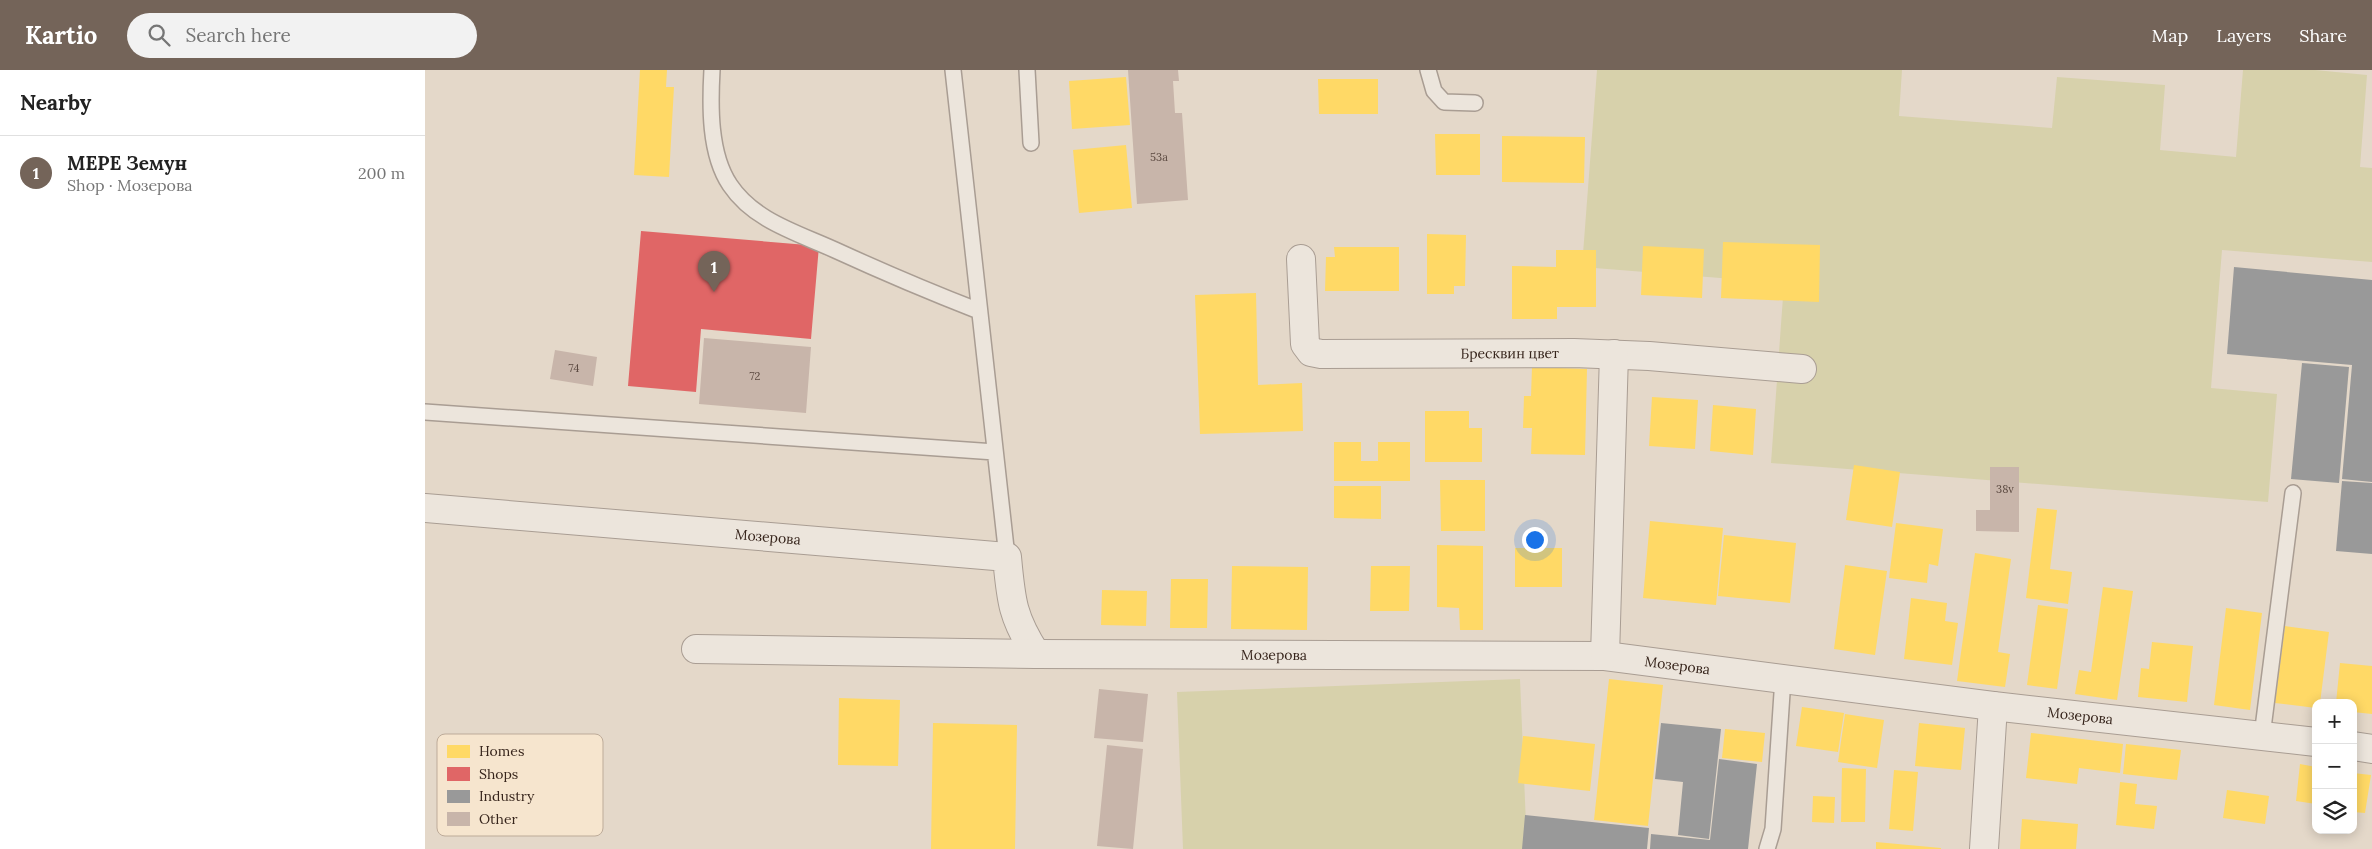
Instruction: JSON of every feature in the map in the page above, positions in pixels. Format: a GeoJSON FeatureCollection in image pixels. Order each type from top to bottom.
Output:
{"type":"FeatureCollection","features":[{"type":"Feature","properties":{"kind":"street","name":"Бресквин цвет"},"geometry":{"type":"LineString","coordinates":[[1301,259],[1305,344],[1311,352],[1321,354],[1614,354],[1802,369]]}},
{"type":"Feature","properties":{"kind":"street"},"geometry":{"type":"LineString","coordinates":[[1605,656],[1614,354]]}},
{"type":"Feature","properties":{"kind":"street","name":"Мозерова"},"geometry":{"type":"LineString","coordinates":[[425,508],[1007,557]]}},
{"type":"Feature","properties":{"kind":"street"},"geometry":{"type":"LineString","coordinates":[[1007,557],[1012,608],[1021,632],[1036,654]]}},
{"type":"Feature","properties":{"kind":"street","name":"Мозерова"},"geometry":{"type":"LineString","coordinates":[[696,649],[1036,654],[1605,656],[1993,706],[2312,742]]}},
{"type":"Feature","properties":{"kind":"street"},"geometry":{"type":"LineString","coordinates":[[1984,849],[1993,706]]}},
{"type":"Feature","properties":{"kind":"street"},"geometry":{"type":"LineString","coordinates":[[2357,746],[2372,748]]}},
{"type":"Feature","properties":{"kind":"lane"},"geometry":{"type":"LineString","coordinates":[[712,70],[710,112],[717,153],[729,184],[750,207],[775,224],[911,285],[979,311]]}},
{"type":"Feature","properties":{"kind":"lane"},"geometry":{"type":"LineString","coordinates":[[953,70],[1007,557]]}},
{"type":"Feature","properties":{"kind":"lane"},"geometry":{"type":"LineString","coordinates":[[1027,70],[1031,143]]}},
{"type":"Feature","properties":{"kind":"lane"},"geometry":{"type":"LineString","coordinates":[[1428,70],[1434,91],[1444,102],[1475,103]]}},
{"type":"Feature","properties":{"kind":"lane"},"geometry":{"type":"LineString","coordinates":[[425,412],[995,452]]}},
{"type":"Feature","properties":{"kind":"lane"},"geometry":{"type":"LineString","coordinates":[[2262,736],[2293,493]]}},
{"type":"Feature","properties":{"kind":"lane"},"geometry":{"type":"LineString","coordinates":[[1767,849],[1773,829],[1783,678]]}},
{"type":"Feature","properties":{"kind":"shaded area"},"geometry":{"type":"Polygon","coordinates":[[[1597,70],[1902,70],[1899,116],[2052,128],[2057,77],[2165,85],[2160,150],[2236,157],[2243,70],[2315,70],[2367,75],[2360,167],[2372,168],[2372,262],[2222,250],[2211,388],[2277,394],[2268,502],[1771,463],[1784,283],[1582,267],[1597,70]]]}},
{"type":"Feature","properties":{"kind":"shaded area"},"geometry":{"type":"Polygon","coordinates":[[[1520,679],[1527,849],[1183,849],[1177,692],[1520,679]]]}},
{"type":"Feature","properties":{"kind":"building: Homes"},"geometry":{"type":"Polygon","coordinates":[[[640,70],[667,70],[666,87],[674,87],[669,177],[634,175],[640,70]]]}},
{"type":"Feature","properties":{"kind":"building: Homes"},"geometry":{"type":"Polygon","coordinates":[[[1126,77],[1130,125],[1072,129],[1069,81],[1126,77]]]}},
{"type":"Feature","properties":{"kind":"building: Homes"},"geometry":{"type":"Polygon","coordinates":[[[1318,79],[1378,79],[1378,114],[1319,114],[1318,79]]]}},
{"type":"Feature","properties":{"kind":"building: Homes"},"geometry":{"type":"Polygon","coordinates":[[[1435,134],[1480,134],[1480,175],[1436,175],[1435,134]]]}},
{"type":"Feature","properties":{"kind":"building: Homes"},"geometry":{"type":"Polygon","coordinates":[[[1502,136],[1585,137],[1584,183],[1502,182],[1502,136]]]}},
{"type":"Feature","properties":{"kind":"building: Homes"},"geometry":{"type":"Polygon","coordinates":[[[1126,145],[1132,208],[1079,213],[1073,150],[1126,145]]]}},
{"type":"Feature","properties":{"kind":"building: Homes"},"geometry":{"type":"Polygon","coordinates":[[[1427,234],[1466,235],[1465,286],[1454,286],[1454,294],[1427,294],[1427,234]]]}},
{"type":"Feature","properties":{"kind":"building: Homes"},"geometry":{"type":"Polygon","coordinates":[[[1723,242],[1820,245],[1819,302],[1721,298],[1723,242]]]}},
{"type":"Feature","properties":{"kind":"building: Homes"},"geometry":{"type":"Polygon","coordinates":[[[1643,246],[1704,249],[1702,298],[1641,295],[1643,246]]]}},
{"type":"Feature","properties":{"kind":"building: Homes"},"geometry":{"type":"Polygon","coordinates":[[[1334,247],[1399,247],[1399,291],[1325,291],[1326,257],[1335,257],[1334,247]]]}},
{"type":"Feature","properties":{"kind":"building: Homes"},"geometry":{"type":"Polygon","coordinates":[[[1556,250],[1596,250],[1596,307],[1557,307],[1557,319],[1512,319],[1512,266],[1556,267],[1556,250]]]}},
{"type":"Feature","properties":{"kind":"building: Homes"},"geometry":{"type":"Polygon","coordinates":[[[1256,293],[1258,385],[1302,383],[1303,431],[1200,434],[1195,295],[1256,293]]]}},
{"type":"Feature","properties":{"kind":"building: Homes"},"geometry":{"type":"Polygon","coordinates":[[[1532,367],[1587,369],[1585,455],[1531,454],[1532,428],[1523,428],[1524,396],[1531,396],[1532,367]]]}},
{"type":"Feature","properties":{"kind":"building: Homes"},"geometry":{"type":"Polygon","coordinates":[[[1652,397],[1698,400],[1695,449],[1649,446],[1652,397]]]}},
{"type":"Feature","properties":{"kind":"building: Homes"},"geometry":{"type":"Polygon","coordinates":[[[1713,405],[1756,409],[1753,455],[1710,451],[1713,405]]]}},
{"type":"Feature","properties":{"kind":"building: Homes"},"geometry":{"type":"Polygon","coordinates":[[[1425,411],[1469,411],[1469,428],[1482,428],[1482,462],[1425,462],[1425,411]]]}},
{"type":"Feature","properties":{"kind":"building: Homes"},"geometry":{"type":"Polygon","coordinates":[[[1334,442],[1361,442],[1361,461],[1378,461],[1378,442],[1410,442],[1410,481],[1334,481],[1334,442]]]}},
{"type":"Feature","properties":{"kind":"building: Homes"},"geometry":{"type":"Polygon","coordinates":[[[1854,465],[1900,472],[1892,527],[1846,520],[1854,465]]]}},
{"type":"Feature","properties":{"kind":"building: Homes"},"geometry":{"type":"Polygon","coordinates":[[[1440,480],[1485,480],[1485,531],[1441,531],[1440,480]]]}},
{"type":"Feature","properties":{"kind":"building: Homes"},"geometry":{"type":"Polygon","coordinates":[[[1334,486],[1381,486],[1381,519],[1334,518],[1334,486]]]}},
{"type":"Feature","properties":{"kind":"building: Homes"},"geometry":{"type":"Polygon","coordinates":[[[2037,508],[2057,510],[2050,569],[2072,572],[2068,604],[2026,598],[2037,508]]]}},
{"type":"Feature","properties":{"kind":"building: Homes"},"geometry":{"type":"Polygon","coordinates":[[[1650,521],[1723,528],[1716,605],[1643,598],[1650,521]]]}},
{"type":"Feature","properties":{"kind":"building: Homes"},"geometry":{"type":"Polygon","coordinates":[[[1896,523],[1943,529],[1938,566],[1929,564],[1927,583],[1889,578],[1896,523]]]}},
{"type":"Feature","properties":{"kind":"building: Homes"},"geometry":{"type":"Polygon","coordinates":[[[1724,535],[1796,543],[1790,603],[1718,596],[1724,535]]]}},
{"type":"Feature","properties":{"kind":"building: Homes"},"geometry":{"type":"Polygon","coordinates":[[[1437,545],[1483,546],[1483,630],[1460,630],[1459,608],[1437,607],[1437,545]]]}},
{"type":"Feature","properties":{"kind":"building: Homes"},"geometry":{"type":"Polygon","coordinates":[[[1515,548],[1562,548],[1562,587],[1515,587],[1515,548]]]}},
{"type":"Feature","properties":{"kind":"building: Homes"},"geometry":{"type":"Polygon","coordinates":[[[1975,553],[2011,559],[1998,652],[2010,654],[2005,687],[1957,681],[1975,553]]]}},
{"type":"Feature","properties":{"kind":"building: Homes"},"geometry":{"type":"Polygon","coordinates":[[[1845,565],[1887,571],[1875,655],[1834,649],[1845,565]]]}},
{"type":"Feature","properties":{"kind":"building: Homes"},"geometry":{"type":"Polygon","coordinates":[[[1232,566],[1308,567],[1307,630],[1231,629],[1232,566]]]}},
{"type":"Feature","properties":{"kind":"building: Homes"},"geometry":{"type":"Polygon","coordinates":[[[1371,566],[1410,566],[1409,611],[1370,611],[1371,566]]]}},
{"type":"Feature","properties":{"kind":"building: Homes"},"geometry":{"type":"Polygon","coordinates":[[[1171,579],[1208,579],[1207,628],[1170,628],[1171,579]]]}},
{"type":"Feature","properties":{"kind":"building: Homes"},"geometry":{"type":"Polygon","coordinates":[[[2103,587],[2133,591],[2117,700],[2075,694],[2079,670],[2091,672],[2103,587]]]}},
{"type":"Feature","properties":{"kind":"building: Homes"},"geometry":{"type":"Polygon","coordinates":[[[1102,590],[1147,591],[1146,626],[1101,625],[1102,590]]]}},
{"type":"Feature","properties":{"kind":"building: Homes"},"geometry":{"type":"Polygon","coordinates":[[[1911,598],[1947,603],[1945,621],[1958,623],[1952,665],[1904,659],[1911,598]]]}},
{"type":"Feature","properties":{"kind":"building: Homes"},"geometry":{"type":"Polygon","coordinates":[[[2038,605],[2068,609],[2057,689],[2027,685],[2038,605]]]}},
{"type":"Feature","properties":{"kind":"building: Homes"},"geometry":{"type":"Polygon","coordinates":[[[2226,608],[2262,613],[2250,710],[2214,705],[2226,608]]]}},
{"type":"Feature","properties":{"kind":"building: Homes"},"geometry":{"type":"Polygon","coordinates":[[[2285,626],[2329,632],[2321,699],[2312,699],[2312,708],[2275,703],[2285,626]]]}},
{"type":"Feature","properties":{"kind":"building: Homes"},"geometry":{"type":"Polygon","coordinates":[[[2152,642],[2193,646],[2187,702],[2138,697],[2141,668],[2149,669],[2152,642]]]}},
{"type":"Feature","properties":{"kind":"building: Homes"},"geometry":{"type":"Polygon","coordinates":[[[2340,663],[2372,666],[2372,714],[2357,712],[2357,699],[2336,699],[2340,663]]]}},
{"type":"Feature","properties":{"kind":"building: Homes"},"geometry":{"type":"Polygon","coordinates":[[[1609,679],[1663,685],[1648,826],[1594,820],[1609,679]]]}},
{"type":"Feature","properties":{"kind":"building: Homes"},"geometry":{"type":"Polygon","coordinates":[[[839,698],[900,700],[898,766],[838,765],[839,698]]]}},
{"type":"Feature","properties":{"kind":"building: Homes"},"geometry":{"type":"Polygon","coordinates":[[[1802,707],[1844,713],[1838,752],[1796,746],[1802,707]]]}},
{"type":"Feature","properties":{"kind":"building: Homes"},"geometry":{"type":"Polygon","coordinates":[[[1845,714],[1884,720],[1877,768],[1838,762],[1845,714]]]}},
{"type":"Feature","properties":{"kind":"building: Homes"},"geometry":{"type":"Polygon","coordinates":[[[933,723],[1017,725],[1015,849],[931,849],[933,723]]]}},
{"type":"Feature","properties":{"kind":"building: Homes"},"geometry":{"type":"Polygon","coordinates":[[[1919,723],[1965,728],[1961,770],[1915,766],[1919,723]]]}},
{"type":"Feature","properties":{"kind":"building: Homes"},"geometry":{"type":"Polygon","coordinates":[[[1725,729],[1765,733],[1762,762],[1722,758],[1725,729]]]}},
{"type":"Feature","properties":{"kind":"building: Homes"},"geometry":{"type":"Polygon","coordinates":[[[2031,733],[2123,744],[2120,773],[2079,768],[2077,784],[2026,778],[2031,733]]]}},
{"type":"Feature","properties":{"kind":"building: Homes"},"geometry":{"type":"Polygon","coordinates":[[[1523,736],[1595,744],[1590,791],[1518,783],[1523,736]]]}},
{"type":"Feature","properties":{"kind":"building: Homes"},"geometry":{"type":"Polygon","coordinates":[[[2126,744],[2181,750],[2177,780],[2123,774],[2126,744]]]}},
{"type":"Feature","properties":{"kind":"building: Homes"},"geometry":{"type":"Polygon","coordinates":[[[2300,764],[2312,766],[2312,803],[2296,801],[2300,764]]]}},
{"type":"Feature","properties":{"kind":"building: Homes"},"geometry":{"type":"Polygon","coordinates":[[[1842,768],[1866,769],[1865,822],[1841,822],[1842,768]]]}},
{"type":"Feature","properties":{"kind":"building: Homes"},"geometry":{"type":"Polygon","coordinates":[[[1894,770],[1918,772],[1913,831],[1889,829],[1894,770]]]}},
{"type":"Feature","properties":{"kind":"building: Homes"},"geometry":{"type":"Polygon","coordinates":[[[2357,773],[2371,775],[2365,813],[2357,812],[2357,773]]]}},
{"type":"Feature","properties":{"kind":"building: Homes"},"geometry":{"type":"Polygon","coordinates":[[[2120,782],[2137,784],[2135,804],[2157,806],[2154,829],[2116,825],[2120,782]]]}},
{"type":"Feature","properties":{"kind":"building: Homes"},"geometry":{"type":"Polygon","coordinates":[[[2227,790],[2269,796],[2265,824],[2223,818],[2227,790]]]}},
{"type":"Feature","properties":{"kind":"building: Homes"},"geometry":{"type":"Polygon","coordinates":[[[1813,796],[1835,797],[1834,823],[1812,822],[1813,796]]]}},
{"type":"Feature","properties":{"kind":"building: Homes"},"geometry":{"type":"Polygon","coordinates":[[[2022,819],[2078,824],[2076,849],[2020,849],[2022,819]]]}},
{"type":"Feature","properties":{"kind":"building: Homes"},"geometry":{"type":"Polygon","coordinates":[[[1876,842],[1941,848],[1941,849],[1876,849],[1876,842]]]}},
{"type":"Feature","properties":{"kind":"building: Shops"},"geometry":{"type":"Polygon","coordinates":[[[641,231],[819,246],[811,339],[701,329],[696,392],[628,386],[641,231]]]}},
{"type":"Feature","properties":{"kind":"building: Industry"},"geometry":{"type":"Polygon","coordinates":[[[2234,267],[2372,280],[2372,482],[2342,479],[2352,365],[2227,354],[2234,267]]]}},
{"type":"Feature","properties":{"kind":"building: Industry"},"geometry":{"type":"Polygon","coordinates":[[[2302,363],[2349,367],[2339,483],[2291,479],[2302,363]]]}},
{"type":"Feature","properties":{"kind":"building: Industry"},"geometry":{"type":"Polygon","coordinates":[[[2342,481],[2372,483],[2372,554],[2336,551],[2342,481]]]}},
{"type":"Feature","properties":{"kind":"building: Industry"},"geometry":{"type":"Polygon","coordinates":[[[1661,723],[1721,729],[1709,839],[1678,835],[1683,782],[1655,779],[1661,723]]]}},
{"type":"Feature","properties":{"kind":"building: Industry"},"geometry":{"type":"Polygon","coordinates":[[[1719,759],[1757,764],[1748,849],[1650,849],[1651,834],[1710,840],[1719,759]]]}},
{"type":"Feature","properties":{"kind":"building: Industry"},"geometry":{"type":"Polygon","coordinates":[[[1525,815],[1649,828],[1647,849],[1522,849],[1525,815]]]}},
{"type":"Feature","properties":{"kind":"building: Other"},"geometry":{"type":"Polygon","coordinates":[[[1128,70],[1178,70],[1179,81],[1173,81],[1175,113],[1182,113],[1188,200],[1137,204],[1128,70]]]}},
{"type":"Feature","properties":{"kind":"building: Other"},"geometry":{"type":"Polygon","coordinates":[[[704,338],[811,347],[806,413],[699,404],[704,338]]]}},
{"type":"Feature","properties":{"kind":"building: Other"},"geometry":{"type":"Polygon","coordinates":[[[555,350],[597,357],[593,386],[550,379],[555,350]]]}},
{"type":"Feature","properties":{"kind":"building: Other"},"geometry":{"type":"Polygon","coordinates":[[[1990,467],[2019,467],[2019,532],[1976,531],[1976,510],[1990,510],[1990,467]]]}},
{"type":"Feature","properties":{"kind":"building: Other"},"geometry":{"type":"Polygon","coordinates":[[[1099,689],[1148,694],[1143,742],[1094,738],[1099,689]]]}},
{"type":"Feature","properties":{"kind":"building: Other"},"geometry":{"type":"Polygon","coordinates":[[[1107,745],[1143,749],[1133,849],[1097,846],[1107,745]]]}},
{"type":"Feature","properties":{"kind":"place","name":"МЕРЕ Земун"},"geometry":{"type":"Point","coordinates":[714,292]}}]}
